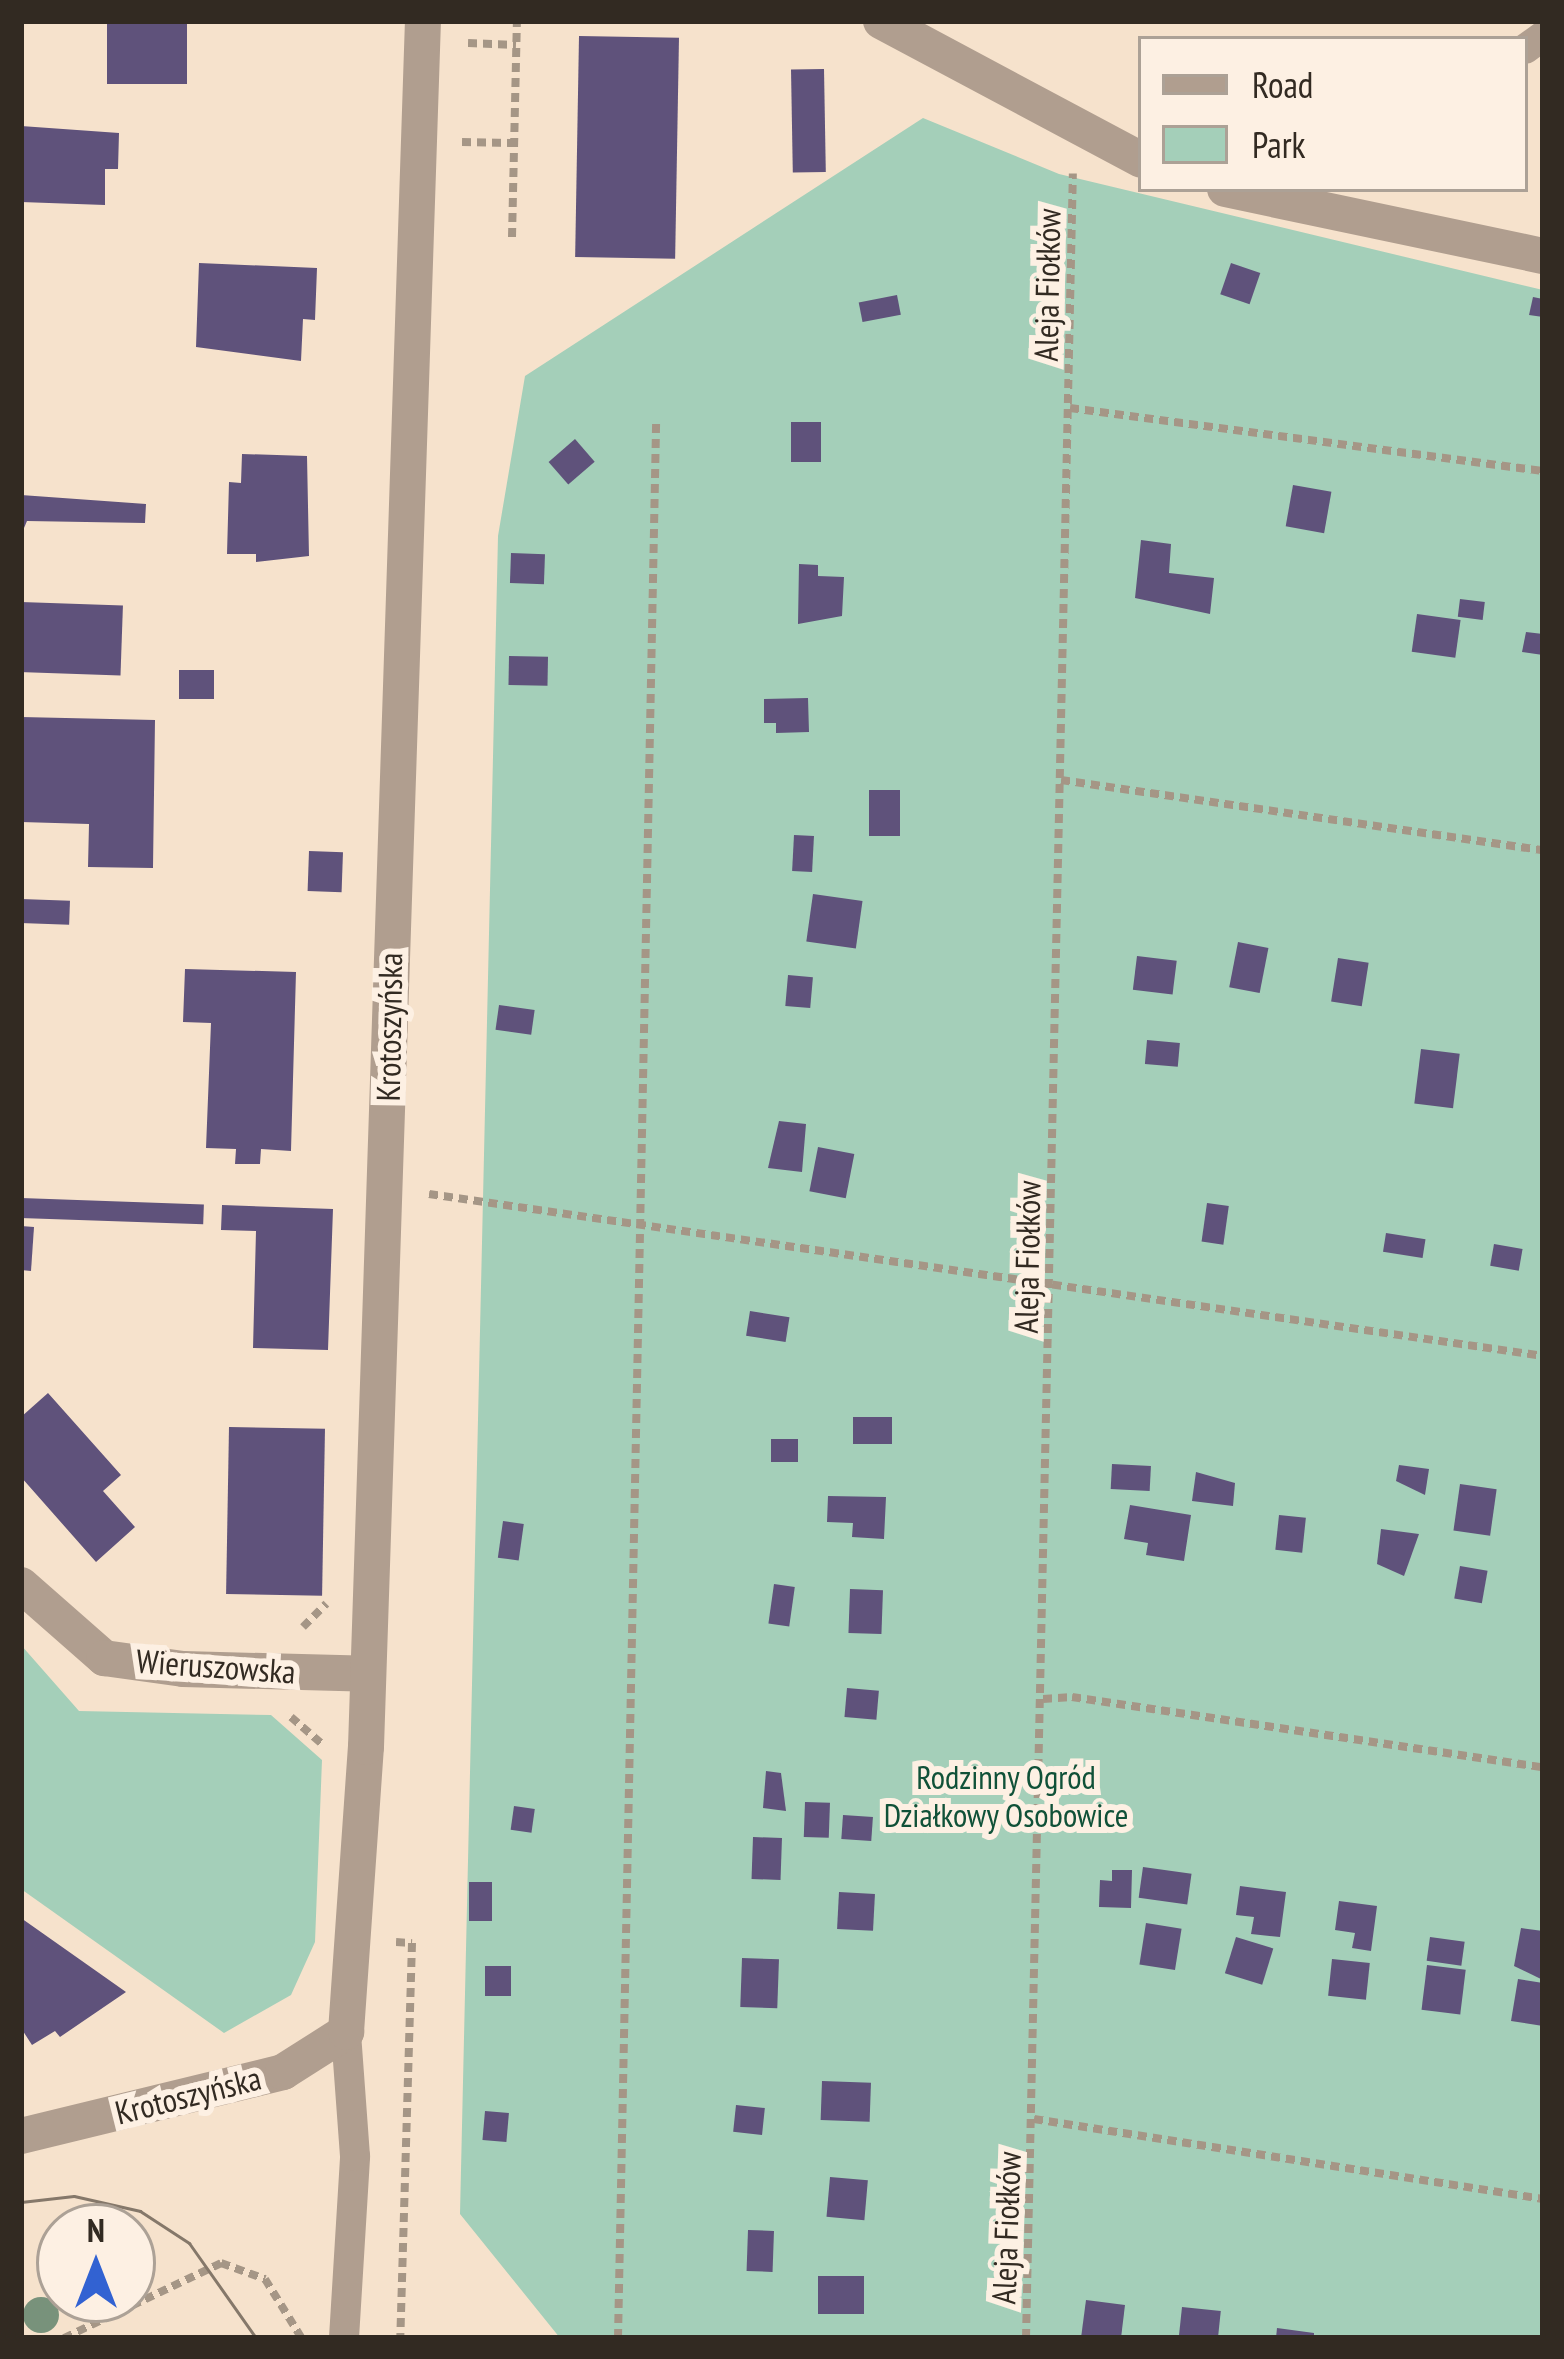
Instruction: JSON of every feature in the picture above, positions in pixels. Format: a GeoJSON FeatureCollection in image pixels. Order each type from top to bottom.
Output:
{"type":"FeatureCollection","features":[{"type":"Feature","properties":{"kind":"street","name":"Krotoszyńska"},"geometry":{"type":"LineString","coordinates":[[21,2136],[283,2072],[346,2032],[357,1939],[368,1674],[423,21]]}},
{"type":"Feature","properties":{"kind":"street"},"geometry":{"type":"LineString","coordinates":[[881,21],[1138,158]]}},
{"type":"Feature","properties":{"kind":"street"},"geometry":{"type":"LineString","coordinates":[[1253,192],[1328,200],[1543,256]]}},
{"type":"Feature","properties":{"kind":"street","name":"Wieruszowska"},"geometry":{"type":"LineString","coordinates":[[21,1585],[104,1658],[183,1669],[368,1674]]}},
{"type":"Feature","properties":{"kind":"lane","name":"Krotoszyńska"},"geometry":{"type":"LineString","coordinates":[[344,2338],[356,2156],[346,2032]]}},
{"type":"Feature","properties":{"kind":"path"},"geometry":{"type":"LineString","coordinates":[[512,237],[517,21]]}},
{"type":"Feature","properties":{"kind":"path","name":"Aleja Fiołków"},"geometry":{"type":"LineString","coordinates":[[1026,2338],[1072,176]]}},
{"type":"Feature","properties":{"kind":"path"},"geometry":{"type":"LineString","coordinates":[[1070,408],[1543,471]]}},
{"type":"Feature","properties":{"kind":"path"},"geometry":{"type":"LineString","coordinates":[[618,2338],[644,1221],[656,422]]}},
{"type":"Feature","properties":{"kind":"path"},"geometry":{"type":"LineString","coordinates":[[1061,780],[1543,850]]}},
{"type":"Feature","properties":{"kind":"path"},"geometry":{"type":"LineString","coordinates":[[386,1192],[481,1196],[1543,1356]]}},
{"type":"Feature","properties":{"kind":"path"},"geometry":{"type":"LineString","coordinates":[[300,1630],[332,1599]]}},
{"type":"Feature","properties":{"kind":"path"},"geometry":{"type":"LineString","coordinates":[[1042,1699],[1072,1696],[1543,1767]]}},
{"type":"Feature","properties":{"kind":"path"},"geometry":{"type":"LineString","coordinates":[[357,1939],[412,1943],[400,2338]]}},
{"type":"Feature","properties":{"kind":"path"},"geometry":{"type":"LineString","coordinates":[[1034,2119],[1543,2199]]}},
{"type":"Feature","properties":{"kind":"path"},"geometry":{"type":"LineString","coordinates":[[64,2338],[221,2263],[265,2279],[302,2338]]}},
{"type":"Feature","properties":{"kind":"green space","name":"Rodzinny Ogród Działkowy Osobowice"},"geometry":{"type":"Polygon","coordinates":[[[923,118],[1059,174],[1543,290],[1543,2338],[560,2338],[460,2214],[498,536],[525,376],[923,118]]]}},
{"type":"Feature","properties":{"kind":"green space"},"geometry":{"type":"Polygon","coordinates":[[[21,1645],[79,1711],[271,1715],[322,1760],[315,1942],[291,1995],[224,2033],[21,1889],[21,1645]]]}},
{"type":"Feature","properties":{"kind":"building"},"geometry":{"type":"Polygon","coordinates":[[[107,21],[187,21],[187,84],[107,84],[107,21]]]}},
{"type":"Feature","properties":{"kind":"building"},"geometry":{"type":"Polygon","coordinates":[[[579,36],[679,38],[675,259],[575,257],[579,36]]]}},
{"type":"Feature","properties":{"kind":"building"},"geometry":{"type":"Polygon","coordinates":[[[824,69],[826,172],[793,173],[791,70],[824,69]]]}},
{"type":"Feature","properties":{"kind":"building"},"geometry":{"type":"Polygon","coordinates":[[[21,126],[119,133],[118,169],[105,169],[105,205],[21,202],[21,126]]]}},
{"type":"Feature","properties":{"kind":"building"},"geometry":{"type":"Polygon","coordinates":[[[199,263],[317,268],[315,320],[303,319],[301,361],[196,347],[199,263]]]}},
{"type":"Feature","properties":{"kind":"building"},"geometry":{"type":"Polygon","coordinates":[[[1231,263],[1260,273],[1250,304],[1220,294],[1231,263]]]}},
{"type":"Feature","properties":{"kind":"building"},"geometry":{"type":"Polygon","coordinates":[[[897,295],[901,315],[863,322],[859,302],[897,295]]]}},
{"type":"Feature","properties":{"kind":"building"},"geometry":{"type":"Polygon","coordinates":[[[1533,297],[1543,299],[1543,317],[1529,315],[1533,297]]]}},
{"type":"Feature","properties":{"kind":"building"},"geometry":{"type":"Polygon","coordinates":[[[791,422],[821,422],[821,462],[791,462],[791,422]]]}},
{"type":"Feature","properties":{"kind":"building"},"geometry":{"type":"Polygon","coordinates":[[[575,439],[595,462],[568,485],[549,462],[575,439]]]}},
{"type":"Feature","properties":{"kind":"building"},"geometry":{"type":"Polygon","coordinates":[[[242,454],[307,456],[309,556],[256,562],[256,554],[227,554],[229,482],[241,483],[242,454]]]}},
{"type":"Feature","properties":{"kind":"building"},"geometry":{"type":"Polygon","coordinates":[[[1293,485],[1331,492],[1324,533],[1286,526],[1293,485]]]}},
{"type":"Feature","properties":{"kind":"building"},"geometry":{"type":"Polygon","coordinates":[[[21,495],[146,504],[145,523],[27,521],[21,535],[21,495]]]}},
{"type":"Feature","properties":{"kind":"building"},"geometry":{"type":"Polygon","coordinates":[[[1141,540],[1171,544],[1169,573],[1214,578],[1210,614],[1135,598],[1141,540]]]}},
{"type":"Feature","properties":{"kind":"building"},"geometry":{"type":"Polygon","coordinates":[[[511,553],[545,554],[544,584],[510,583],[511,553]]]}},
{"type":"Feature","properties":{"kind":"building"},"geometry":{"type":"Polygon","coordinates":[[[799,564],[818,565],[818,576],[844,577],[842,616],[798,624],[799,564]]]}},
{"type":"Feature","properties":{"kind":"building"},"geometry":{"type":"Polygon","coordinates":[[[1460,599],[1485,602],[1483,620],[1458,617],[1460,599]]]}},
{"type":"Feature","properties":{"kind":"building"},"geometry":{"type":"Polygon","coordinates":[[[21,602],[123,606],[120,676],[21,672],[21,602]]]}},
{"type":"Feature","properties":{"kind":"building"},"geometry":{"type":"Polygon","coordinates":[[[1417,614],[1461,620],[1455,658],[1412,652],[1417,614]]]}},
{"type":"Feature","properties":{"kind":"building"},"geometry":{"type":"Polygon","coordinates":[[[1526,632],[1543,634],[1543,655],[1522,652],[1526,632]]]}},
{"type":"Feature","properties":{"kind":"building"},"geometry":{"type":"Polygon","coordinates":[[[509,656],[548,657],[547,686],[508,685],[509,656]]]}},
{"type":"Feature","properties":{"kind":"building"},"geometry":{"type":"Polygon","coordinates":[[[179,670],[214,670],[214,699],[179,699],[179,670]]]}},
{"type":"Feature","properties":{"kind":"building"},"geometry":{"type":"Polygon","coordinates":[[[808,698],[809,732],[776,733],[776,723],[764,723],[764,699],[808,698]]]}},
{"type":"Feature","properties":{"kind":"building"},"geometry":{"type":"Polygon","coordinates":[[[21,717],[155,720],[153,868],[88,867],[89,824],[21,822],[21,717]]]}},
{"type":"Feature","properties":{"kind":"building"},"geometry":{"type":"Polygon","coordinates":[[[869,790],[900,790],[900,836],[869,836],[869,790]]]}},
{"type":"Feature","properties":{"kind":"building"},"geometry":{"type":"Polygon","coordinates":[[[794,835],[814,836],[812,872],[792,871],[794,835]]]}},
{"type":"Feature","properties":{"kind":"building"},"geometry":{"type":"Polygon","coordinates":[[[309,851],[343,852],[342,892],[308,891],[309,851]]]}},
{"type":"Feature","properties":{"kind":"building"},"geometry":{"type":"Polygon","coordinates":[[[813,894],[863,901],[856,948],[806,942],[813,894]]]}},
{"type":"Feature","properties":{"kind":"building"},"geometry":{"type":"Polygon","coordinates":[[[21,899],[70,901],[69,925],[21,923],[21,899]]]}},
{"type":"Feature","properties":{"kind":"building"},"geometry":{"type":"Polygon","coordinates":[[[1238,942],[1268,948],[1260,993],[1229,987],[1238,942]]]}},
{"type":"Feature","properties":{"kind":"building"},"geometry":{"type":"Polygon","coordinates":[[[1137,956],[1177,961],[1173,995],[1133,990],[1137,956]]]}},
{"type":"Feature","properties":{"kind":"building"},"geometry":{"type":"Polygon","coordinates":[[[1338,958],[1369,963],[1362,1006],[1331,1001],[1338,958]]]}},
{"type":"Feature","properties":{"kind":"building"},"geometry":{"type":"Polygon","coordinates":[[[185,969],[296,972],[291,1151],[261,1149],[260,1164],[235,1164],[236,1149],[206,1148],[211,1023],[183,1022],[185,969]]]}},
{"type":"Feature","properties":{"kind":"building"},"geometry":{"type":"Polygon","coordinates":[[[788,975],[813,977],[810,1008],[785,1006],[788,975]]]}},
{"type":"Feature","properties":{"kind":"building"},"geometry":{"type":"Polygon","coordinates":[[[499,1005],[535,1010],[531,1035],[496,1030],[499,1005]]]}},
{"type":"Feature","properties":{"kind":"building"},"geometry":{"type":"Polygon","coordinates":[[[1147,1040],[1180,1043],[1178,1067],[1145,1064],[1147,1040]]]}},
{"type":"Feature","properties":{"kind":"building"},"geometry":{"type":"Polygon","coordinates":[[[1421,1049],[1460,1054],[1453,1108],[1414,1104],[1421,1049]]]}},
{"type":"Feature","properties":{"kind":"building"},"geometry":{"type":"Polygon","coordinates":[[[779,1121],[806,1124],[802,1172],[768,1168],[779,1121]]]}},
{"type":"Feature","properties":{"kind":"building"},"geometry":{"type":"Polygon","coordinates":[[[818,1147],[854,1154],[846,1198],[809,1191],[818,1147]]]}},
{"type":"Feature","properties":{"kind":"building"},"geometry":{"type":"Polygon","coordinates":[[[21,1198],[204,1204],[203,1224],[21,1218],[21,1198]]]}},
{"type":"Feature","properties":{"kind":"building"},"geometry":{"type":"Polygon","coordinates":[[[1207,1203],[1229,1206],[1223,1245],[1202,1242],[1207,1203]]]}},
{"type":"Feature","properties":{"kind":"building"},"geometry":{"type":"Polygon","coordinates":[[[222,1205],[333,1209],[328,1350],[253,1348],[256,1231],[221,1230],[222,1205]]]}},
{"type":"Feature","properties":{"kind":"building"},"geometry":{"type":"Polygon","coordinates":[[[21,1226],[34,1227],[31,1271],[21,1270],[21,1226]]]}},
{"type":"Feature","properties":{"kind":"building"},"geometry":{"type":"Polygon","coordinates":[[[1386,1233],[1426,1239],[1423,1258],[1383,1252],[1386,1233]]]}},
{"type":"Feature","properties":{"kind":"building"},"geometry":{"type":"Polygon","coordinates":[[[1494,1244],[1523,1249],[1519,1271],[1490,1266],[1494,1244]]]}},
{"type":"Feature","properties":{"kind":"building"},"geometry":{"type":"Polygon","coordinates":[[[750,1311],[790,1317],[786,1342],[746,1336],[750,1311]]]}},
{"type":"Feature","properties":{"kind":"building"},"geometry":{"type":"Polygon","coordinates":[[[48,1393],[121,1475],[103,1491],[135,1527],[96,1562],[21,1477],[21,1417],[48,1393]]]}},
{"type":"Feature","properties":{"kind":"building"},"geometry":{"type":"Polygon","coordinates":[[[853,1417],[892,1417],[892,1444],[853,1444],[853,1417]]]}},
{"type":"Feature","properties":{"kind":"building"},"geometry":{"type":"Polygon","coordinates":[[[229,1427],[325,1429],[322,1596],[226,1594],[229,1427]]]}},
{"type":"Feature","properties":{"kind":"building"},"geometry":{"type":"Polygon","coordinates":[[[771,1439],[798,1439],[798,1462],[771,1462],[771,1439]]]}},
{"type":"Feature","properties":{"kind":"building"},"geometry":{"type":"Polygon","coordinates":[[[1112,1464],[1151,1466],[1150,1491],[1111,1489],[1112,1464]]]}},
{"type":"Feature","properties":{"kind":"building"},"geometry":{"type":"Polygon","coordinates":[[[1399,1465],[1429,1469],[1425,1495],[1396,1481],[1399,1465]]]}},
{"type":"Feature","properties":{"kind":"building"},"geometry":{"type":"Polygon","coordinates":[[[1196,1472],[1235,1483],[1233,1506],[1192,1501],[1196,1472]]]}},
{"type":"Feature","properties":{"kind":"building"},"geometry":{"type":"Polygon","coordinates":[[[1460,1484],[1497,1489],[1490,1536],[1453,1531],[1460,1484]]]}},
{"type":"Feature","properties":{"kind":"building"},"geometry":{"type":"Polygon","coordinates":[[[828,1496],[886,1497],[884,1539],[852,1537],[853,1523],[827,1522],[828,1496]]]}},
{"type":"Feature","properties":{"kind":"building"},"geometry":{"type":"Polygon","coordinates":[[[1130,1505],[1191,1515],[1184,1561],[1146,1555],[1148,1543],[1124,1539],[1130,1505]]]}},
{"type":"Feature","properties":{"kind":"building"},"geometry":{"type":"Polygon","coordinates":[[[1279,1515],[1306,1518],[1302,1553],[1275,1550],[1279,1515]]]}},
{"type":"Feature","properties":{"kind":"building"},"geometry":{"type":"Polygon","coordinates":[[[503,1521],[524,1524],[519,1561],[498,1558],[503,1521]]]}},
{"type":"Feature","properties":{"kind":"building"},"geometry":{"type":"Polygon","coordinates":[[[1381,1529],[1419,1534],[1404,1576],[1377,1564],[1381,1529]]]}},
{"type":"Feature","properties":{"kind":"building"},"geometry":{"type":"Polygon","coordinates":[[[1460,1566],[1488,1571],[1482,1603],[1454,1598],[1460,1566]]]}},
{"type":"Feature","properties":{"kind":"building"},"geometry":{"type":"Polygon","coordinates":[[[774,1584],[795,1587],[789,1627],[768,1624],[774,1584]]]}},
{"type":"Feature","properties":{"kind":"building"},"geometry":{"type":"Polygon","coordinates":[[[850,1589],[883,1590],[881,1634],[848,1633],[850,1589]]]}},
{"type":"Feature","properties":{"kind":"building"},"geometry":{"type":"Polygon","coordinates":[[[847,1688],[879,1691],[876,1720],[844,1717],[847,1688]]]}},
{"type":"Feature","properties":{"kind":"building"},"geometry":{"type":"Polygon","coordinates":[[[766,1771],[781,1773],[786,1811],[763,1808],[766,1771]]]}},
{"type":"Feature","properties":{"kind":"building"},"geometry":{"type":"Polygon","coordinates":[[[805,1802],[830,1803],[829,1838],[804,1837],[805,1802]]]}},
{"type":"Feature","properties":{"kind":"building"},"geometry":{"type":"Polygon","coordinates":[[[514,1806],[535,1809],[531,1833],[511,1830],[514,1806]]]}},
{"type":"Feature","properties":{"kind":"building"},"geometry":{"type":"Polygon","coordinates":[[[843,1815],[873,1817],[871,1841],[841,1839],[843,1815]]]}},
{"type":"Feature","properties":{"kind":"building"},"geometry":{"type":"Polygon","coordinates":[[[753,1837],[782,1838],[781,1880],[752,1879],[753,1837]]]}},
{"type":"Feature","properties":{"kind":"building"},"geometry":{"type":"Polygon","coordinates":[[[1143,1867],[1192,1874],[1187,1905],[1139,1898],[1143,1867]]]}},
{"type":"Feature","properties":{"kind":"building"},"geometry":{"type":"Polygon","coordinates":[[[1112,1870],[1132,1870],[1131,1908],[1099,1907],[1100,1880],[1112,1881],[1112,1870]]]}},
{"type":"Feature","properties":{"kind":"building"},"geometry":{"type":"Polygon","coordinates":[[[469,1882],[492,1882],[492,1921],[469,1921],[469,1882]]]}},
{"type":"Feature","properties":{"kind":"building"},"geometry":{"type":"Polygon","coordinates":[[[1240,1886],[1286,1892],[1280,1937],[1251,1934],[1254,1917],[1236,1915],[1240,1886]]]}},
{"type":"Feature","properties":{"kind":"building"},"geometry":{"type":"Polygon","coordinates":[[[839,1892],[875,1894],[873,1931],[837,1929],[839,1892]]]}},
{"type":"Feature","properties":{"kind":"building"},"geometry":{"type":"Polygon","coordinates":[[[1339,1901],[1377,1906],[1371,1951],[1352,1948],[1355,1933],[1335,1930],[1339,1901]]]}},
{"type":"Feature","properties":{"kind":"building"},"geometry":{"type":"Polygon","coordinates":[[[21,1918],[126,1992],[60,2037],[55,2031],[32,2045],[21,2028],[21,1918]]]}},
{"type":"Feature","properties":{"kind":"building"},"geometry":{"type":"Polygon","coordinates":[[[1146,1923],[1182,1929],[1175,1970],[1139,1964],[1146,1923]]]}},
{"type":"Feature","properties":{"kind":"building"},"geometry":{"type":"Polygon","coordinates":[[[1521,1928],[1543,1931],[1543,1980],[1514,1966],[1521,1928]]]}},
{"type":"Feature","properties":{"kind":"building"},"geometry":{"type":"Polygon","coordinates":[[[1236,1937],[1273,1948],[1262,1985],[1225,1973],[1236,1937]]]}},
{"type":"Feature","properties":{"kind":"building"},"geometry":{"type":"Polygon","coordinates":[[[1430,1937],[1465,1942],[1461,1966],[1427,1961],[1430,1937]]]}},
{"type":"Feature","properties":{"kind":"building"},"geometry":{"type":"Polygon","coordinates":[[[742,1958],[779,1959],[777,2008],[740,2007],[742,1958]]]}},
{"type":"Feature","properties":{"kind":"building"},"geometry":{"type":"Polygon","coordinates":[[[1332,1959],[1370,1963],[1366,2000],[1328,1996],[1332,1959]]]}},
{"type":"Feature","properties":{"kind":"building"},"geometry":{"type":"Polygon","coordinates":[[[1427,1965],[1466,1970],[1460,2014],[1422,2010],[1427,1965]]]}},
{"type":"Feature","properties":{"kind":"building"},"geometry":{"type":"Polygon","coordinates":[[[485,1966],[511,1966],[511,1996],[485,1996],[485,1966]]]}},
{"type":"Feature","properties":{"kind":"building"},"geometry":{"type":"Polygon","coordinates":[[[1518,1979],[1543,1983],[1543,2026],[1511,2021],[1518,1979]]]}},
{"type":"Feature","properties":{"kind":"building"},"geometry":{"type":"Polygon","coordinates":[[[822,2081],[871,2083],[870,2122],[821,2120],[822,2081]]]}},
{"type":"Feature","properties":{"kind":"building"},"geometry":{"type":"Polygon","coordinates":[[[736,2105],[765,2108],[762,2135],[733,2132],[736,2105]]]}},
{"type":"Feature","properties":{"kind":"building"},"geometry":{"type":"Polygon","coordinates":[[[485,2111],[509,2113],[506,2142],[482,2140],[485,2111]]]}},
{"type":"Feature","properties":{"kind":"building"},"geometry":{"type":"Polygon","coordinates":[[[830,2177],[868,2180],[864,2220],[827,2217],[830,2177]]]}},
{"type":"Feature","properties":{"kind":"building"},"geometry":{"type":"Polygon","coordinates":[[[748,2230],[774,2231],[773,2272],[747,2271],[748,2230]]]}},
{"type":"Feature","properties":{"kind":"building"},"geometry":{"type":"Polygon","coordinates":[[[818,2276],[864,2276],[864,2314],[818,2314],[818,2276]]]}},
{"type":"Feature","properties":{"kind":"building"},"geometry":{"type":"Polygon","coordinates":[[[1086,2300],[1125,2305],[1121,2338],[1081,2338],[1086,2300]]]}},
{"type":"Feature","properties":{"kind":"building"},"geometry":{"type":"Polygon","coordinates":[[[1182,2307],[1221,2311],[1218,2338],[1179,2338],[1182,2307]]]}},
{"type":"Feature","properties":{"kind":"building"},"geometry":{"type":"Polygon","coordinates":[[[1277,2328],[1314,2333],[1314,2338],[1276,2338],[1277,2328]]]}},
{"type":"Feature","properties":{"kind":"tram line"},"geometry":{"type":"LineString","coordinates":[[21,2202],[74,2196],[140,2211],[189,2243],[256,2338]]}}]}
